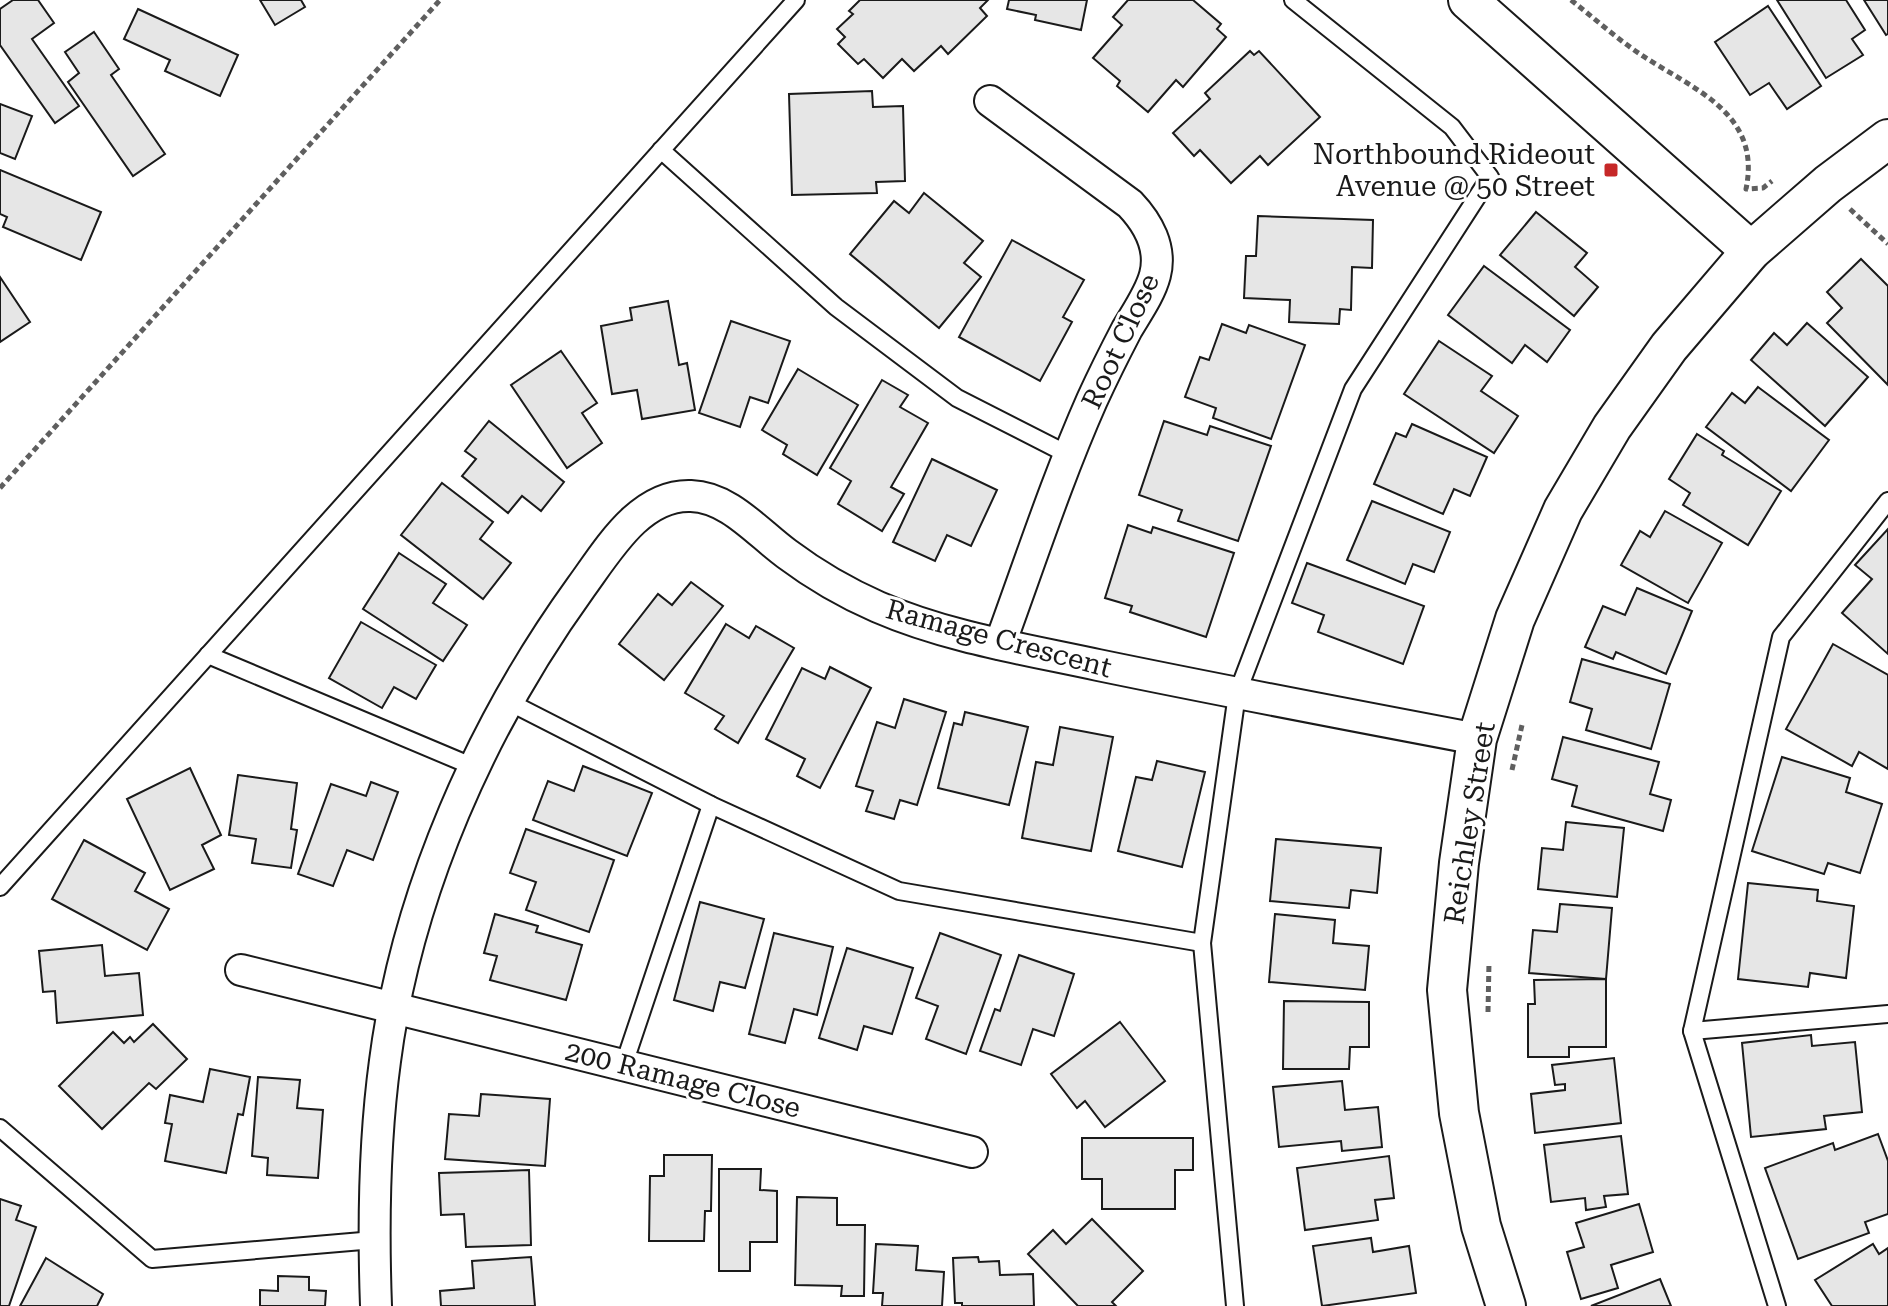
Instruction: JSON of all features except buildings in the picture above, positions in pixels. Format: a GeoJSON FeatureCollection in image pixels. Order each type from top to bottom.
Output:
{"type":"FeatureCollection","features":[{"type":"Feature","properties":{"kind":"street"},"geometry":{"type":"LineString","coordinates":[[1468,0],[1751,251]]}},
{"type":"Feature","properties":{"kind":"street","name":"Root Close"},"geometry":{"type":"LineString","coordinates":[[990,101],[1130,204],[1143,218],[1158,257],[1147,293],[1122,338],[1069,455],[1000,644]]}},
{"type":"Feature","properties":{"kind":"street","name":"Reichley Street"},"geometry":{"type":"LineString","coordinates":[[1506,1306],[1481,1226],[1462,1127],[1447,990],[1459,863],[1477,739],[1515,619],[1563,510],[1612,427],[1669,347],[1751,251],[1828,184],[1888,139]]}},
{"type":"Feature","properties":{"kind":"street","name":"Ramage Crescent"},"geometry":{"type":"LineString","coordinates":[[376,1306],[374,1240],[380,1105],[394,1010],[411,940],[442,840],[507,701],[566,608],[635,519],[652,505],[689,495],[722,504],[809,570],[875,606],[914,622],[1000,644],[1237,694],[1477,739]]}},
{"type":"Feature","properties":{"kind":"street","name":"200 Ramage Close"},"geometry":{"type":"LineString","coordinates":[[241,970],[972,1152]]}},
{"type":"Feature","properties":{"kind":"lane"},"geometry":{"type":"LineString","coordinates":[[0,887],[796,0]]}},
{"type":"Feature","properties":{"kind":"lane"},"geometry":{"type":"LineString","coordinates":[[1235,1306],[1202,943],[1237,694],[1353,389],[1490,177],[1452,127],[1293,0]]}},
{"type":"Feature","properties":{"kind":"lane"},"geometry":{"type":"LineString","coordinates":[[661,150],[836,307],[957,398],[1069,455]]}},
{"type":"Feature","properties":{"kind":"lane"},"geometry":{"type":"LineString","coordinates":[[1777,1306],[1692,1031],[1781,637],[1888,501]]}},
{"type":"Feature","properties":{"kind":"lane"},"geometry":{"type":"LineString","coordinates":[[208,655],[474,767]]}},
{"type":"Feature","properties":{"kind":"lane"},"geometry":{"type":"LineString","coordinates":[[507,701],[711,805],[899,891],[1202,943]]}},
{"type":"Feature","properties":{"kind":"lane"},"geometry":{"type":"LineString","coordinates":[[624,1064],[711,805]]}},
{"type":"Feature","properties":{"kind":"lane"},"geometry":{"type":"LineString","coordinates":[[1692,1031],[1888,1014]]}},
{"type":"Feature","properties":{"kind":"lane"},"geometry":{"type":"LineString","coordinates":[[0,1128],[152,1259],[374,1240]]}},
{"type":"Feature","properties":{"kind":"path"},"geometry":{"type":"LineString","coordinates":[[0,488],[440,0]]}},
{"type":"Feature","properties":{"kind":"path"},"geometry":{"type":"LineString","coordinates":[[1571,0],[1639,54],[1713,100],[1736,125],[1747,145],[1750,161],[1746,189],[1763,188],[1782,173]]}},
{"type":"Feature","properties":{"kind":"path"},"geometry":{"type":"LineString","coordinates":[[1841,220],[1862,202]]}},
{"type":"Feature","properties":{"kind":"path"},"geometry":{"type":"LineString","coordinates":[[1852,211],[1888,244]]}},
{"type":"Feature","properties":{"kind":"path"},"geometry":{"type":"LineString","coordinates":[[1511,774],[1526,711]]}},
{"type":"Feature","properties":{"kind":"path"},"geometry":{"type":"LineString","coordinates":[[1488,1020],[1489,956]]}},
{"type":"Feature","properties":{"kind":"place","name":"Northbound Rideout Avenue @ 50 Street"},"geometry":{"type":"Point","coordinates":[1611,170]}}]}
